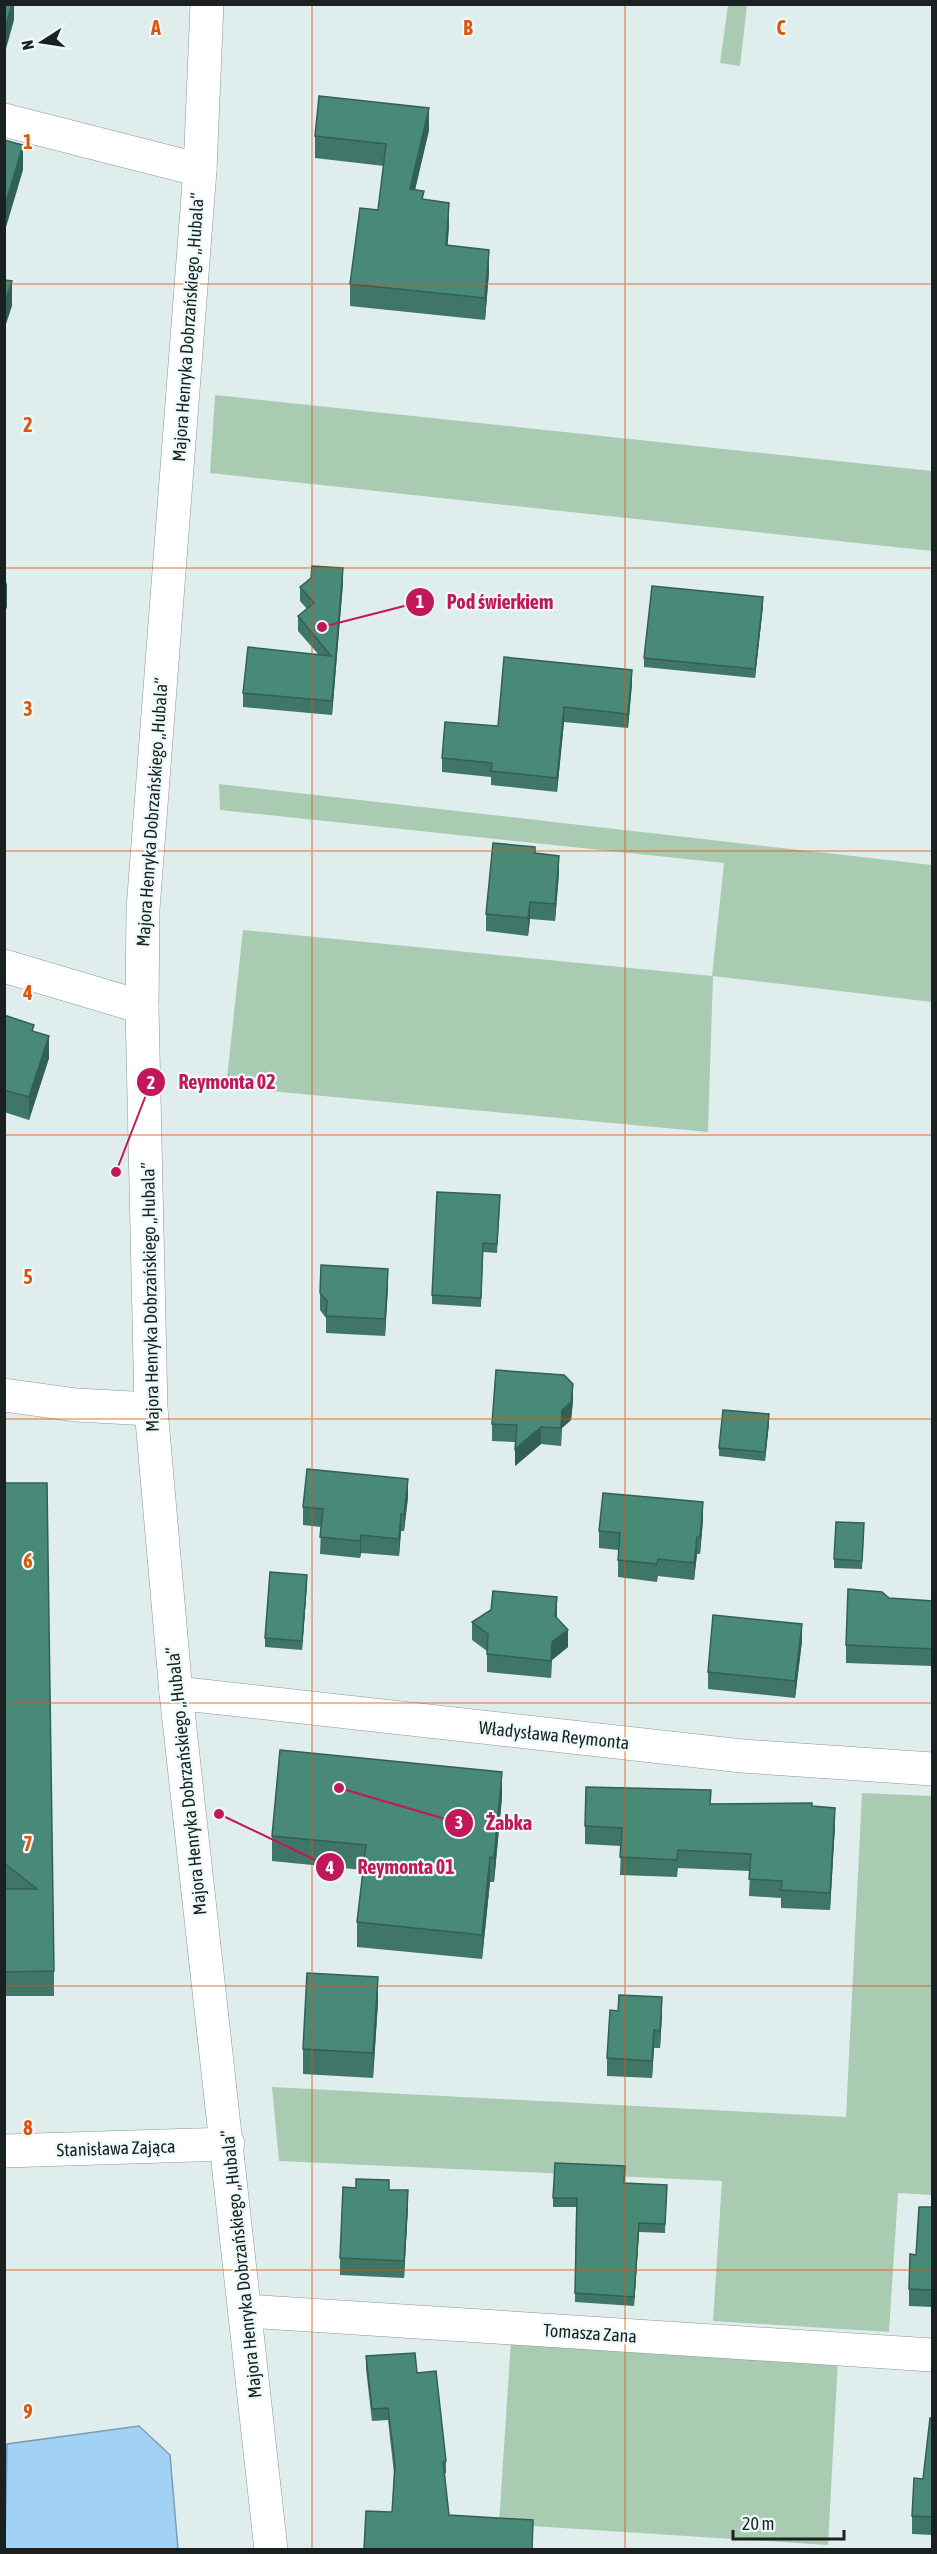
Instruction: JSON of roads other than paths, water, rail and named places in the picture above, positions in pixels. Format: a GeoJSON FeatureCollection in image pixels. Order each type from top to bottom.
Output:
{"type":"FeatureCollection","features":[{"type":"Feature","properties":{"kind":"street","name":"Majora Henryka Dobrzańskiego „Hubala”"},"geometry":{"type":"LineString","coordinates":[[207,4],[200,170],[143,909],[142,1007],[151,1409],[176,1692],[247,2311],[271,2550]]}},
{"type":"Feature","properties":{"kind":"street"},"geometry":{"type":"LineString","coordinates":[[4,120],[200,170]]}},
{"type":"Feature","properties":{"kind":"street"},"geometry":{"type":"LineString","coordinates":[[4,966],[142,1007]]}},
{"type":"Feature","properties":{"kind":"street"},"geometry":{"type":"LineString","coordinates":[[4,1395],[76,1405],[151,1409]]}},
{"type":"Feature","properties":{"kind":"street","name":"Władysława Reymonta"},"geometry":{"type":"LineString","coordinates":[[176,1692],[730,1755],[933,1769]]}},
{"type":"Feature","properties":{"kind":"street","name":"Stanisława Zająca"},"geometry":{"type":"LineString","coordinates":[[4,2151],[228,2144]]}},
{"type":"Feature","properties":{"kind":"street","name":"Tomasza Zana"},"geometry":{"type":"LineString","coordinates":[[247,2311],[933,2355]]}},
{"type":"Feature","properties":{"kind":"water"},"geometry":{"type":"Polygon","coordinates":[[[139,2426],[170,2455],[178,2549],[5,2549],[7,2444],[139,2426]]]}},
{"type":"Feature","properties":{"kind":"place","name":"Pod świerkiem"},"geometry":{"type":"Point","coordinates":[322,627]}},
{"type":"Feature","properties":{"kind":"place","name":"Reymonta 02"},"geometry":{"type":"Point","coordinates":[116,1172]}},
{"type":"Feature","properties":{"kind":"place","name":"Żabka"},"geometry":{"type":"Point","coordinates":[339,1788]}},
{"type":"Feature","properties":{"kind":"place","name":"Reymonta 01"},"geometry":{"type":"Point","coordinates":[219,1814]}}]}
